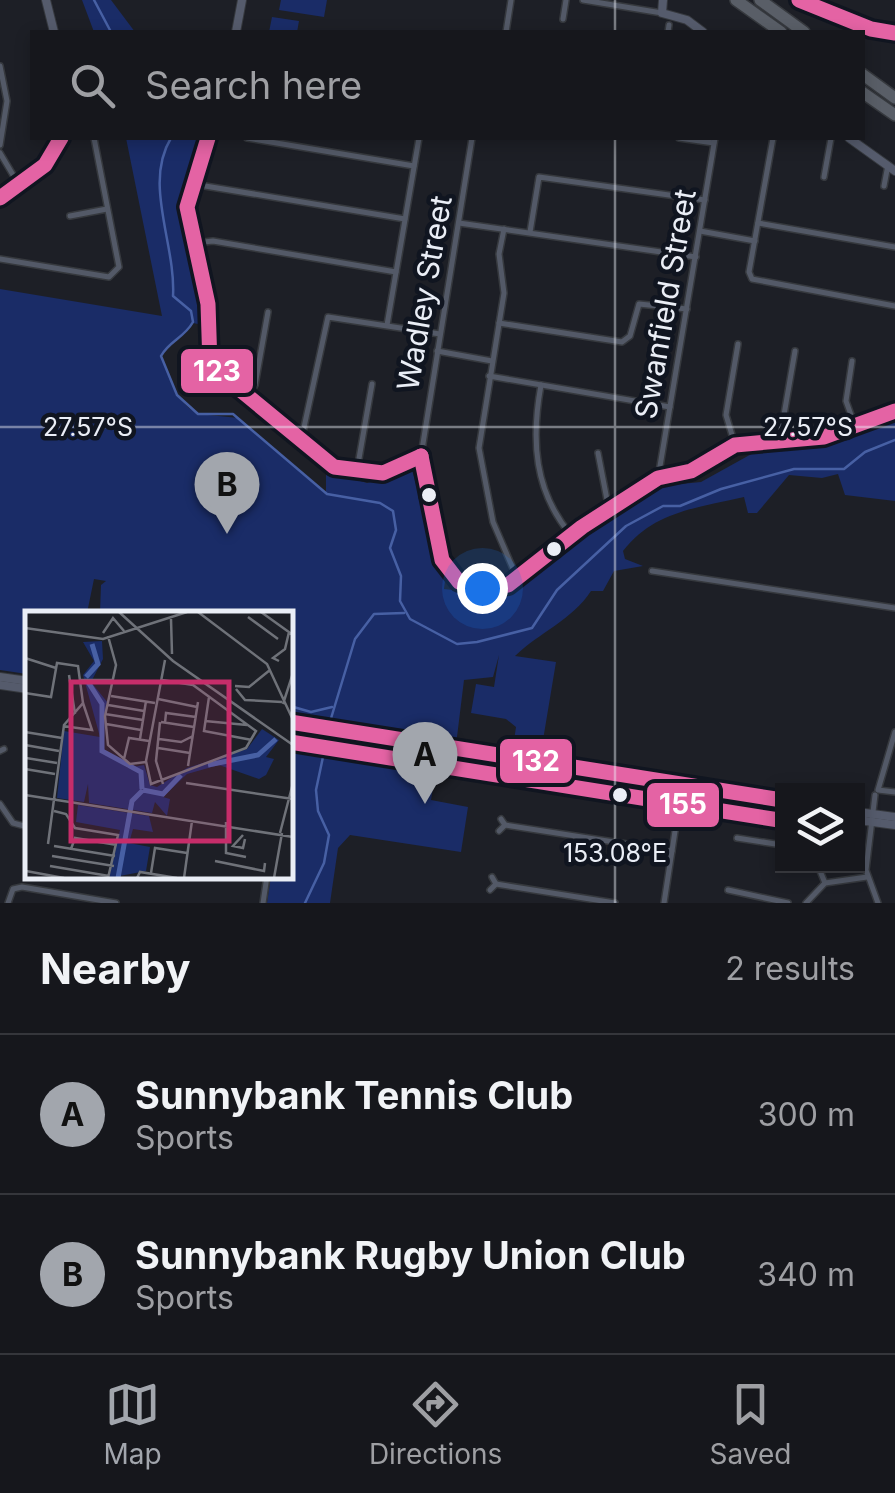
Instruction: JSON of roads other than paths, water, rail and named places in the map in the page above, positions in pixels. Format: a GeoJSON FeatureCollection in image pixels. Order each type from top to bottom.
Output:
{"type":"FeatureCollection","features":[{"type":"Feature","properties":{"kind":"highway"},"geometry":{"type":"LineString","coordinates":[[736,0],[778,30]]}},
{"type":"Feature","properties":{"kind":"highway"},"geometry":{"type":"LineString","coordinates":[[760,0],[801,30]]}},
{"type":"Feature","properties":{"kind":"highway"},"geometry":{"type":"LineString","coordinates":[[865,76],[895,98]]}},
{"type":"Feature","properties":{"kind":"highway"},"geometry":{"type":"LineString","coordinates":[[865,94],[895,115]]}},
{"type":"Feature","properties":{"kind":"street"},"geometry":{"type":"LineString","coordinates":[[46,0],[54,30]]}},
{"type":"Feature","properties":{"kind":"street"},"geometry":{"type":"LineString","coordinates":[[236,30],[242,0]]}},
{"type":"Feature","properties":{"kind":"street"},"geometry":{"type":"LineString","coordinates":[[506,30],[511,0]]}},
{"type":"Feature","properties":{"kind":"street"},"geometry":{"type":"LineString","coordinates":[[564,19],[566,0]]}},
{"type":"Feature","properties":{"kind":"street"},"geometry":{"type":"LineString","coordinates":[[583,0],[662,13],[686,20],[700,30]]}},
{"type":"Feature","properties":{"kind":"street"},"geometry":{"type":"LineString","coordinates":[[662,13],[664,0]]}},
{"type":"Feature","properties":{"kind":"street"},"geometry":{"type":"LineString","coordinates":[[799,0],[871,29],[894,33]]}},
{"type":"Feature","properties":{"kind":"street"},"geometry":{"type":"LineString","coordinates":[[0,66],[0,145]]}},
{"type":"Feature","properties":{"kind":"street"},"geometry":{"type":"LineString","coordinates":[[0,198],[45,164],[60,140]]}},
{"type":"Feature","properties":{"kind":"street"},"geometry":{"type":"LineString","coordinates":[[0,259],[109,277],[119,267],[94,140]]}},
{"type":"Feature","properties":{"kind":"street"},"geometry":{"type":"LineString","coordinates":[[207,140],[188,207],[208,304],[208,358],[248,397],[334,467],[356,473],[383,473],[421,456],[448,570],[475,590],[497,588],[517,578],[571,536],[658,478],[692,471],[735,445],[824,436],[895,411]]}},
{"type":"Feature","properties":{"kind":"street"},"geometry":{"type":"LineString","coordinates":[[259,140],[414,166]]}},
{"type":"Feature","properties":{"kind":"street"},"geometry":{"type":"LineString","coordinates":[[388,325],[419,140]]}},
{"type":"Feature","properties":{"kind":"street","name":"Wadley Street"},"geometry":{"type":"LineString","coordinates":[[421,456],[472,140]]}},
{"type":"Feature","properties":{"kind":"street","name":"Swanfield Street"},"geometry":{"type":"LineString","coordinates":[[658,478],[714,140]]}},
{"type":"Feature","properties":{"kind":"street"},"geometry":{"type":"LineString","coordinates":[[773,140],[752,280],[895,306]]}},
{"type":"Feature","properties":{"kind":"street"},"geometry":{"type":"LineString","coordinates":[[824,176],[831,140]]}},
{"type":"Feature","properties":{"kind":"street"},"geometry":{"type":"LineString","coordinates":[[852,140],[892,168],[884,186]]}},
{"type":"Feature","properties":{"kind":"street"},"geometry":{"type":"LineString","coordinates":[[0,153],[19,186]]}},
{"type":"Feature","properties":{"kind":"street"},"geometry":{"type":"LineString","coordinates":[[530,232],[539,177],[705,200]]}},
{"type":"Feature","properties":{"kind":"street"},"geometry":{"type":"LineString","coordinates":[[193,184],[405,219]]}},
{"type":"Feature","properties":{"kind":"street"},"geometry":{"type":"LineString","coordinates":[[70,216],[107,209]]}},
{"type":"Feature","properties":{"kind":"street"},"geometry":{"type":"LineString","coordinates":[[459,223],[696,257]]}},
{"type":"Feature","properties":{"kind":"street"},"geometry":{"type":"LineString","coordinates":[[758,223],[895,247]]}},
{"type":"Feature","properties":{"kind":"street"},"geometry":{"type":"LineString","coordinates":[[504,229],[499,254],[504,293],[478,448],[493,522],[517,578]]}},
{"type":"Feature","properties":{"kind":"street"},"geometry":{"type":"LineString","coordinates":[[700,231],[755,241]]}},
{"type":"Feature","properties":{"kind":"street"},"geometry":{"type":"LineString","coordinates":[[196,242],[213,241],[396,272]]}},
{"type":"Feature","properties":{"kind":"street"},"geometry":{"type":"LineString","coordinates":[[498,323],[622,342],[630,336],[638,304],[687,309]]}},
{"type":"Feature","properties":{"kind":"street"},"geometry":{"type":"LineString","coordinates":[[248,397],[268,312]]}},
{"type":"Feature","properties":{"kind":"street"},"geometry":{"type":"LineString","coordinates":[[301,441],[325,321],[332,316],[440,334]]}},
{"type":"Feature","properties":{"kind":"street"},"geometry":{"type":"LineString","coordinates":[[735,445],[726,415],[738,344]]}},
{"type":"Feature","properties":{"kind":"street"},"geometry":{"type":"LineString","coordinates":[[437,351],[492,361]]}},
{"type":"Feature","properties":{"kind":"street"},"geometry":{"type":"LineString","coordinates":[[780,438],[795,352]]}},
{"type":"Feature","properties":{"kind":"street"},"geometry":{"type":"LineString","coordinates":[[852,362],[846,401],[855,426]]}},
{"type":"Feature","properties":{"kind":"street"},"geometry":{"type":"LineString","coordinates":[[489,376],[670,407]]}},
{"type":"Feature","properties":{"kind":"street"},"geometry":{"type":"LineString","coordinates":[[356,473],[372,384]]}},
{"type":"Feature","properties":{"kind":"street"},"geometry":{"type":"LineString","coordinates":[[541,384],[534,434],[548,506],[571,536]]}},
{"type":"Feature","properties":{"kind":"street"},"geometry":{"type":"LineString","coordinates":[[598,453],[609,510]]}},
{"type":"Feature","properties":{"kind":"street"},"geometry":{"type":"LineString","coordinates":[[652,571],[895,608]]}},
{"type":"Feature","properties":{"kind":"street"},"geometry":{"type":"LineString","coordinates":[[0,677],[25,681]]}},
{"type":"Feature","properties":{"kind":"street"},"geometry":{"type":"LineString","coordinates":[[0,685],[25,689]]}},
{"type":"Feature","properties":{"kind":"street"},"geometry":{"type":"LineString","coordinates":[[292,723],[316,731],[775,799]]}},
{"type":"Feature","properties":{"kind":"street"},"geometry":{"type":"LineString","coordinates":[[292,732],[305,729]]}},
{"type":"Feature","properties":{"kind":"street"},"geometry":{"type":"LineString","coordinates":[[895,732],[878,790],[895,792]]}},
{"type":"Feature","properties":{"kind":"street"},"geometry":{"type":"LineString","coordinates":[[681,788],[775,807]]}},
{"type":"Feature","properties":{"kind":"street"},"geometry":{"type":"LineString","coordinates":[[664,903],[681,788]]}},
{"type":"Feature","properties":{"kind":"street"},"geometry":{"type":"LineString","coordinates":[[875,794],[867,877],[878,903]]}},
{"type":"Feature","properties":{"kind":"street"},"geometry":{"type":"LineString","coordinates":[[0,804],[14,822],[25,826]]}},
{"type":"Feature","properties":{"kind":"street"},"geometry":{"type":"LineString","coordinates":[[865,815],[895,825]]}},
{"type":"Feature","properties":{"kind":"street"},"geometry":{"type":"LineString","coordinates":[[865,819],[895,817]]}},
{"type":"Feature","properties":{"kind":"street"},"geometry":{"type":"LineString","coordinates":[[502,825],[672,851]]}},
{"type":"Feature","properties":{"kind":"street"},"geometry":{"type":"LineString","coordinates":[[737,838],[775,844]]}},
{"type":"Feature","properties":{"kind":"street"},"geometry":{"type":"LineString","coordinates":[[821,873],[826,883]]}},
{"type":"Feature","properties":{"kind":"street"},"geometry":{"type":"LineString","coordinates":[[806,903],[826,883],[867,877]]}},
{"type":"Feature","properties":{"kind":"street"},"geometry":{"type":"LineString","coordinates":[[263,903],[267,878]]}},
{"type":"Feature","properties":{"kind":"street"},"geometry":{"type":"LineString","coordinates":[[493,884],[615,903]]}},
{"type":"Feature","properties":{"kind":"street"},"geometry":{"type":"LineString","coordinates":[[8,903],[13,889],[22,888],[116,903]]}},
{"type":"Feature","properties":{"kind":"street"},"geometry":{"type":"LineString","coordinates":[[728,890],[788,903]]}},
{"type":"Feature","properties":{"kind":"waterway"},"geometry":{"type":"LineString","coordinates":[[94,0],[110,30]]}},
{"type":"Feature","properties":{"kind":"waterway"},"geometry":{"type":"LineString","coordinates":[[170,140],[163,156],[160,194],[173,296],[191,311],[193,322],[161,356],[177,395],[198,414],[233,414],[327,494],[380,503],[393,511],[396,530],[390,548],[401,576],[400,601],[410,619],[457,644],[532,628],[557,590],[626,526],[663,506],[680,506],[721,489],[794,469],[844,469],[865,452],[895,440]]}},
{"type":"Feature","properties":{"kind":"waterway"},"geometry":{"type":"LineString","coordinates":[[329,725],[355,639],[374,614],[404,613]]}},
{"type":"Feature","properties":{"kind":"waterway"},"geometry":{"type":"LineString","coordinates":[[292,707],[311,712],[332,707]]}},
{"type":"Feature","properties":{"kind":"waterway"},"geometry":{"type":"LineString","coordinates":[[305,903],[324,863],[329,835],[318,811],[316,790],[327,738]]}},
{"type":"Feature","properties":{"kind":"place","name":"Sunnybank Rugby Union Club"},"geometry":{"type":"Point","coordinates":[227,534]}},
{"type":"Feature","properties":{"kind":"place","name":"Sunnybank Tennis Club"},"geometry":{"type":"Point","coordinates":[425,804]}}]}
